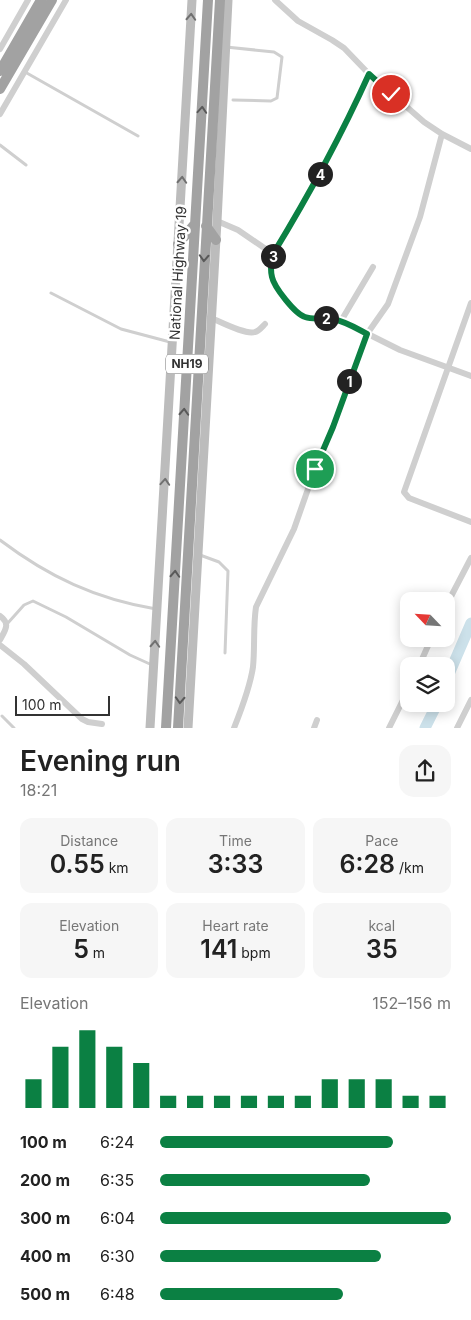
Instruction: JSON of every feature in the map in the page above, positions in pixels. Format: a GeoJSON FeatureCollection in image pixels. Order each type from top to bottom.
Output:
{"type":"FeatureCollection","features":[{"type":"Feature","properties":{"kind":"highway"},"geometry":{"type":"LineString","coordinates":[[0,71],[41,0]]}},
{"type":"Feature","properties":{"kind":"highway"},"geometry":{"type":"LineString","coordinates":[[0,89],[52,0]]}},
{"type":"Feature","properties":{"kind":"highway","name":"National Highway 19"},"geometry":{"type":"LineString","coordinates":[[166,728],[208,0]]}},
{"type":"Feature","properties":{"kind":"highway","name":"NH19"},"geometry":{"type":"LineString","coordinates":[[178,728],[220,0]]}},
{"type":"Feature","properties":{"kind":"highway"},"geometry":{"type":"LineString","coordinates":[[178,244],[194,225]]}},
{"type":"Feature","properties":{"kind":"highway"},"geometry":{"type":"LineString","coordinates":[[206,226],[216,240]]}},
{"type":"Feature","properties":{"kind":"main road"},"geometry":{"type":"LineString","coordinates":[[150,728],[192,0]]}},
{"type":"Feature","properties":{"kind":"main road"},"geometry":{"type":"LineString","coordinates":[[188,728],[228,0]]}},
{"type":"Feature","properties":{"kind":"street"},"geometry":{"type":"LineString","coordinates":[[0,49],[28,0]]}},
{"type":"Feature","properties":{"kind":"street"},"geometry":{"type":"LineString","coordinates":[[0,114],[66,0]]}},
{"type":"Feature","properties":{"kind":"street"},"geometry":{"type":"LineString","coordinates":[[275,0],[298,20],[344,48],[369,74],[424,122],[471,149]]}},
{"type":"Feature","properties":{"kind":"street"},"geometry":{"type":"LineString","coordinates":[[369,74],[326,163],[273,254],[271,261],[272,279],[292,308],[306,318],[341,321],[400,350],[471,376]]}},
{"type":"Feature","properties":{"kind":"street"},"geometry":{"type":"LineString","coordinates":[[234,728],[246,696],[252,669],[256,607],[302,508],[367,334],[388,304],[422,209],[442,134]]}},
{"type":"Feature","properties":{"kind":"street"},"geometry":{"type":"LineString","coordinates":[[217,221],[238,230],[273,254]]}},
{"type":"Feature","properties":{"kind":"street"},"geometry":{"type":"LineString","coordinates":[[341,321],[373,267]]}},
{"type":"Feature","properties":{"kind":"street"},"geometry":{"type":"LineString","coordinates":[[471,303],[404,492],[409,498],[471,522]]}},
{"type":"Feature","properties":{"kind":"street"},"geometry":{"type":"LineString","coordinates":[[211,318],[244,332],[252,333],[258,331],[265,324]]}},
{"type":"Feature","properties":{"kind":"street"},"geometry":{"type":"LineString","coordinates":[[453,592],[471,558]]}},
{"type":"Feature","properties":{"kind":"street"},"geometry":{"type":"LineString","coordinates":[[0,616],[7,625],[0,640]]}},
{"type":"Feature","properties":{"kind":"street"},"geometry":{"type":"LineString","coordinates":[[0,645],[24,664],[82,719],[102,724]]}},
{"type":"Feature","properties":{"kind":"street"},"geometry":{"type":"LineString","coordinates":[[457,728],[471,700]]}},
{"type":"Feature","properties":{"kind":"street"},"geometry":{"type":"LineString","coordinates":[[389,728],[400,706]]}},
{"type":"Feature","properties":{"kind":"street"},"geometry":{"type":"LineString","coordinates":[[314,728],[317,720]]}},
{"type":"Feature","properties":{"kind":"lane"},"geometry":{"type":"LineString","coordinates":[[225,47],[274,52],[282,57],[278,98],[271,101],[233,100]]}},
{"type":"Feature","properties":{"kind":"lane"},"geometry":{"type":"LineString","coordinates":[[25,72],[138,136]]}},
{"type":"Feature","properties":{"kind":"lane"},"geometry":{"type":"LineString","coordinates":[[0,145],[26,165]]}},
{"type":"Feature","properties":{"kind":"lane"},"geometry":{"type":"LineString","coordinates":[[51,292],[121,329],[173,343]]}},
{"type":"Feature","properties":{"kind":"lane"},"geometry":{"type":"LineString","coordinates":[[0,540],[27,560],[62,580],[96,594],[128,604],[157,609]]}},
{"type":"Feature","properties":{"kind":"lane"},"geometry":{"type":"LineString","coordinates":[[197,554],[219,562],[228,570],[225,653]]}},
{"type":"Feature","properties":{"kind":"lane"},"geometry":{"type":"LineString","coordinates":[[7,625],[24,605],[33,600],[130,655],[154,665]]}},
{"type":"Feature","properties":{"kind":"lane"},"geometry":{"type":"LineString","coordinates":[[2,716],[14,728]]}},
{"type":"Feature","properties":{"kind":"waterway"},"geometry":{"type":"LineString","coordinates":[[455,660],[471,623]]}},
{"type":"Feature","properties":{"kind":"waterway"},"geometry":{"type":"LineString","coordinates":[[425,728],[433,712]]}},
{"type":"Feature","properties":{"kind":"route"},"geometry":{"type":"LineString","coordinates":[[315,469],[333,427],[367,334],[346,323],[333,319],[306,318],[302,316],[292,308],[277,288],[272,279],[271,261],[273,254],[302,207],[335,147],[369,74],[391,94]]}}]}
